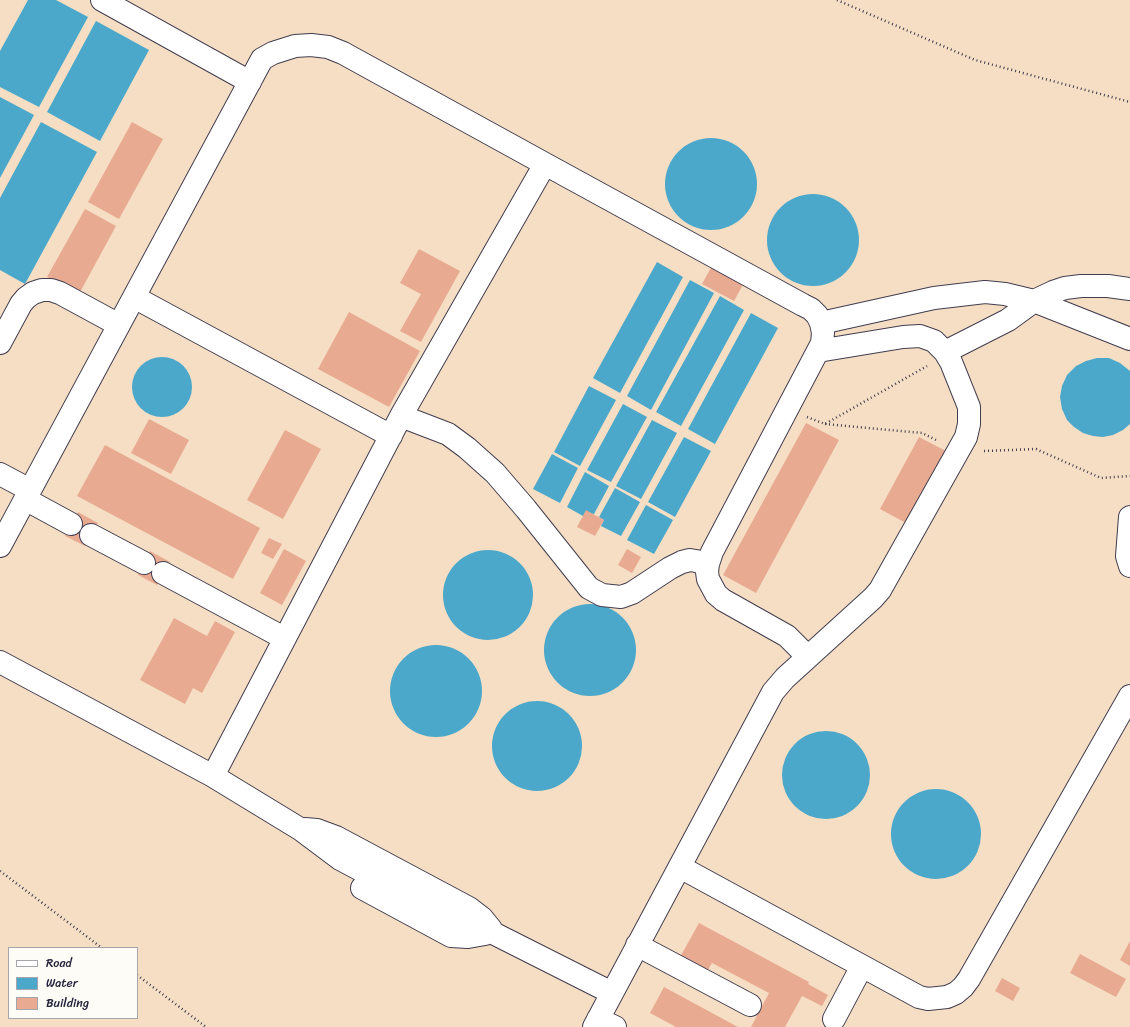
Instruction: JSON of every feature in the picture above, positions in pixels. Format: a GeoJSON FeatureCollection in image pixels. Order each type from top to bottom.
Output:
{"type":"FeatureCollection","features":[{"type":"Feature","properties":{"kind":"lane"},"geometry":{"type":"LineString","coordinates":[[102,0],[250,82]]}},
{"type":"Feature","properties":{"kind":"lane"},"geometry":{"type":"LineString","coordinates":[[0,546],[262,59],[273,53],[295,46],[311,45],[328,47],[343,53],[804,305],[817,315],[821,323],[823,333],[822,342],[716,545],[708,564],[708,579],[716,594],[723,600],[787,636],[808,657]]}},
{"type":"Feature","properties":{"kind":"lane"},"geometry":{"type":"LineString","coordinates":[[213,776],[401,416],[545,164]]}},
{"type":"Feature","properties":{"kind":"lane"},"geometry":{"type":"LineString","coordinates":[[945,352],[1008,320],[1034,301],[1053,292],[1065,288],[1081,286],[1108,286],[1130,289]]}},
{"type":"Feature","properties":{"kind":"lane"},"geometry":{"type":"LineString","coordinates":[[0,343],[21,304],[26,298],[42,290],[51,290],[60,293],[119,325]]}},
{"type":"Feature","properties":{"kind":"lane"},"geometry":{"type":"LineString","coordinates":[[821,323],[934,298],[985,292],[1005,294],[1034,301],[1130,339]]}},
{"type":"Feature","properties":{"kind":"lane"},"geometry":{"type":"LineString","coordinates":[[134,297],[391,436]]}},
{"type":"Feature","properties":{"kind":"lane"},"geometry":{"type":"LineString","coordinates":[[602,1024],[612,993],[773,692],[785,678],[880,590],[966,438],[969,424],[969,407],[951,362],[945,352],[934,341],[920,336],[903,337],[818,351]]}},
{"type":"Feature","properties":{"kind":"lane"},"geometry":{"type":"LineString","coordinates":[[401,416],[448,434],[467,448],[495,473],[526,509],[589,588],[602,595],[621,597],[632,593],[670,568],[682,562],[690,560],[708,564]]}},
{"type":"Feature","properties":{"kind":"lane"},"geometry":{"type":"LineString","coordinates":[[0,474],[28,495],[72,524]]}},
{"type":"Feature","properties":{"kind":"lane"},"geometry":{"type":"LineString","coordinates":[[1130,517],[1127,556],[1130,566]]}},
{"type":"Feature","properties":{"kind":"lane"},"geometry":{"type":"LineString","coordinates":[[91,535],[144,563]]}},
{"type":"Feature","properties":{"kind":"lane"},"geometry":{"type":"LineString","coordinates":[[163,573],[284,638]]}},
{"type":"Feature","properties":{"kind":"lane"},"geometry":{"type":"LineString","coordinates":[[0,662],[213,776],[300,829],[340,859],[455,920],[493,932],[612,993]]}},
{"type":"Feature","properties":{"kind":"lane"},"geometry":{"type":"LineString","coordinates":[[680,867],[919,997],[928,999],[947,997],[956,993],[969,979],[1130,696]]}},
{"type":"Feature","properties":{"kind":"lane"},"geometry":{"type":"LineString","coordinates":[[637,945],[750,1005]]}},
{"type":"Feature","properties":{"kind":"lane"},"geometry":{"type":"LineString","coordinates":[[834,1019],[862,966]]}},
{"type":"Feature","properties":{"kind":"path"},"geometry":{"type":"LineString","coordinates":[[837,0],[975,60],[1130,102]]}},
{"type":"Feature","properties":{"kind":"path"},"geometry":{"type":"LineString","coordinates":[[787,409],[825,424],[924,369],[945,352]]}},
{"type":"Feature","properties":{"kind":"path"},"geometry":{"type":"LineString","coordinates":[[0,871],[101,947]]}},
{"type":"Feature","properties":{"kind":"path"},"geometry":{"type":"LineString","coordinates":[[138,976],[206,1027]]}},
{"type":"Feature","properties":{"kind":"water"},"geometry":{"type":"Polygon","coordinates":[[[28,0],[56,0],[88,17],[39,107],[0,87],[0,51],[28,0]]]}},
{"type":"Feature","properties":{"kind":"water"},"geometry":{"type":"Polygon","coordinates":[[[96,21],[149,50],[100,141],[47,112],[96,21]]]}},
{"type":"Feature","properties":{"kind":"water"},"geometry":{"type":"Polygon","coordinates":[[[0,97],[34,115],[0,178],[0,97]]]}},
{"type":"Feature","properties":{"kind":"water"},"geometry":{"type":"Polygon","coordinates":[[[41,122],[97,152],[25,284],[0,270],[0,198],[41,122]]]}},
{"type":"Feature","properties":{"kind":"water"},"geometry":{"type":"Polygon","coordinates":[[[711,138],[728,142],[743,152],[753,167],[757,184],[753,201],[743,216],[728,226],[711,230],[694,226],[679,216],[669,201],[665,184],[669,167],[679,152],[694,142],[711,138]]]}},
{"type":"Feature","properties":{"kind":"water"},"geometry":{"type":"Polygon","coordinates":[[[813,194],[831,198],[845,208],[855,222],[859,240],[855,258],[845,272],[831,282],[813,286],[795,282],[781,272],[771,258],[767,240],[771,222],[781,208],[795,198],[813,194]]]}},
{"type":"Feature","properties":{"kind":"water"},"geometry":{"type":"Polygon","coordinates":[[[657,262],[683,277],[620,393],[593,378],[657,262]]]}},
{"type":"Feature","properties":{"kind":"water"},"geometry":{"type":"Polygon","coordinates":[[[690,280],[714,293],[651,410],[627,396],[690,280]]]}},
{"type":"Feature","properties":{"kind":"water"},"geometry":{"type":"Polygon","coordinates":[[[720,296],[744,310],[681,426],[656,412],[720,296]]]}},
{"type":"Feature","properties":{"kind":"water"},"geometry":{"type":"Polygon","coordinates":[[[751,313],[778,328],[715,444],[688,429],[751,313]]]}},
{"type":"Feature","properties":{"kind":"water"},"geometry":{"type":"Polygon","coordinates":[[[156,357],[168,357],[179,362],[187,370],[192,381],[190,399],[179,412],[168,417],[156,417],[145,412],[137,404],[132,393],[132,381],[137,370],[145,362],[156,357]]]}},
{"type":"Feature","properties":{"kind":"water"},"geometry":{"type":"Polygon","coordinates":[[[1097,358],[1109,358],[1120,363],[1130,371],[1130,424],[1123,430],[1113,435],[1103,437],[1083,433],[1074,427],[1067,420],[1062,409],[1060,397],[1062,386],[1067,375],[1076,366],[1097,358]]]}},
{"type":"Feature","properties":{"kind":"water"},"geometry":{"type":"Polygon","coordinates":[[[589,386],[616,400],[580,466],[554,452],[589,386]]]}},
{"type":"Feature","properties":{"kind":"water"},"geometry":{"type":"Polygon","coordinates":[[[623,404],[647,417],[611,482],[587,470],[623,404]]]}},
{"type":"Feature","properties":{"kind":"water"},"geometry":{"type":"Polygon","coordinates":[[[652,420],[677,433],[641,499],[616,486],[652,420]]]}},
{"type":"Feature","properties":{"kind":"water"},"geometry":{"type":"Polygon","coordinates":[[[684,437],[711,451],[675,517],[648,502],[684,437]]]}},
{"type":"Feature","properties":{"kind":"water"},"geometry":{"type":"Polygon","coordinates":[[[552,454],[578,468],[560,503],[533,489],[552,454]]]}},
{"type":"Feature","properties":{"kind":"water"},"geometry":{"type":"Polygon","coordinates":[[[585,472],[609,486],[594,514],[583,516],[567,507],[585,472]]]}},
{"type":"Feature","properties":{"kind":"water"},"geometry":{"type":"Polygon","coordinates":[[[615,488],[640,502],[621,536],[601,526],[604,520],[599,517],[615,488]]]}},
{"type":"Feature","properties":{"kind":"water"},"geometry":{"type":"Polygon","coordinates":[[[646,505],[673,520],[654,554],[627,540],[646,505]]]}},
{"type":"Feature","properties":{"kind":"water"},"geometry":{"type":"Polygon","coordinates":[[[488,550],[505,553],[520,563],[530,578],[533,595],[530,612],[520,627],[505,637],[488,640],[471,637],[456,627],[446,612],[443,595],[446,578],[456,563],[471,553],[488,550]]]}},
{"type":"Feature","properties":{"kind":"water"},"geometry":{"type":"Polygon","coordinates":[[[590,604],[607,608],[622,618],[632,633],[636,650],[632,667],[622,682],[607,692],[590,696],[573,692],[558,682],[548,667],[544,650],[548,633],[558,618],[573,608],[590,604]]]}},
{"type":"Feature","properties":{"kind":"water"},"geometry":{"type":"Polygon","coordinates":[[[436,645],[453,649],[468,659],[478,674],[482,691],[478,708],[468,723],[453,733],[436,737],[419,733],[404,723],[394,708],[390,691],[394,674],[404,659],[419,649],[436,645]]]}},
{"type":"Feature","properties":{"kind":"water"},"geometry":{"type":"Polygon","coordinates":[[[528,701],[546,701],[562,708],[575,721],[582,737],[582,755],[575,771],[562,784],[546,791],[528,791],[512,784],[499,771],[492,755],[492,737],[499,721],[512,708],[528,701]]]}},
{"type":"Feature","properties":{"kind":"water"},"geometry":{"type":"Polygon","coordinates":[[[826,731],[843,734],[857,744],[867,758],[870,775],[867,792],[857,806],[843,816],[826,819],[809,816],[795,806],[785,792],[782,775],[785,758],[795,744],[809,734],[826,731]]]}},
{"type":"Feature","properties":{"kind":"water"},"geometry":{"type":"Polygon","coordinates":[[[936,789],[953,793],[968,802],[977,817],[981,834],[977,851],[968,866],[953,875],[936,879],[919,875],[904,866],[895,851],[891,834],[895,817],[904,802],[919,793],[936,789]]]}},
{"type":"Feature","properties":{"kind":"building"},"geometry":{"type":"Polygon","coordinates":[[[132,122],[163,139],[119,219],[88,202],[132,122]]]}},
{"type":"Feature","properties":{"kind":"building"},"geometry":{"type":"Polygon","coordinates":[[[85,209],[116,226],[79,294],[47,277],[85,209]]]}},
{"type":"Feature","properties":{"kind":"building"},"geometry":{"type":"Polygon","coordinates":[[[419,249],[460,271],[421,342],[400,331],[421,294],[400,283],[419,249]]]}},
{"type":"Feature","properties":{"kind":"building"},"geometry":{"type":"Polygon","coordinates":[[[713,264],[745,281],[734,301],[702,284],[713,264]]]}},
{"type":"Feature","properties":{"kind":"building"},"geometry":{"type":"Polygon","coordinates":[[[349,312],[420,351],[389,407],[318,369],[349,312]]]}},
{"type":"Feature","properties":{"kind":"building"},"geometry":{"type":"Polygon","coordinates":[[[149,419],[189,440],[171,474],[131,453],[149,419]]]}},
{"type":"Feature","properties":{"kind":"building"},"geometry":{"type":"Polygon","coordinates":[[[806,423],[839,440],[756,593],[723,575],[806,423]]]}},
{"type":"Feature","properties":{"kind":"building"},"geometry":{"type":"Polygon","coordinates":[[[285,430],[321,449],[283,519],[247,500],[285,430]]]}},
{"type":"Feature","properties":{"kind":"building"},"geometry":{"type":"Polygon","coordinates":[[[919,437],[946,451],[906,523],[880,509],[919,437]]]}},
{"type":"Feature","properties":{"kind":"building"},"geometry":{"type":"Polygon","coordinates":[[[105,445],[260,528],[233,579],[77,496],[105,445]]]}},
{"type":"Feature","properties":{"kind":"building"},"geometry":{"type":"Polygon","coordinates":[[[586,510],[604,520],[595,536],[577,527],[586,510]]]}},
{"type":"Feature","properties":{"kind":"building"},"geometry":{"type":"Polygon","coordinates":[[[78,512],[98,523],[85,546],[65,536],[78,512]]]}},
{"type":"Feature","properties":{"kind":"building"},"geometry":{"type":"Polygon","coordinates":[[[269,538],[282,544],[273,559],[261,553],[269,538]]]}},
{"type":"Feature","properties":{"kind":"building"},"geometry":{"type":"Polygon","coordinates":[[[284,549],[306,561],[282,605],[260,593],[284,549]]]}},
{"type":"Feature","properties":{"kind":"building"},"geometry":{"type":"Polygon","coordinates":[[[627,549],[641,557],[632,573],[618,565],[627,549]]]}},
{"type":"Feature","properties":{"kind":"building"},"geometry":{"type":"Polygon","coordinates":[[[150,551],[170,562],[157,585],[138,575],[150,551]]]}},
{"type":"Feature","properties":{"kind":"building"},"geometry":{"type":"Polygon","coordinates":[[[174,618],[207,636],[215,621],[235,632],[202,693],[193,688],[185,704],[140,680],[174,618]]]}},
{"type":"Feature","properties":{"kind":"building"},"geometry":{"type":"Polygon","coordinates":[[[699,923],[809,982],[808,984],[828,995],[822,1006],[802,996],[785,1027],[751,1027],[769,993],[712,963],[706,973],[679,959],[699,923]]]}},
{"type":"Feature","properties":{"kind":"building"},"geometry":{"type":"Polygon","coordinates":[[[1130,941],[1130,966],[1120,960],[1130,941]]]}},
{"type":"Feature","properties":{"kind":"building"},"geometry":{"type":"Polygon","coordinates":[[[1080,954],[1126,979],[1116,997],[1070,973],[1080,954]]]}},
{"type":"Feature","properties":{"kind":"building"},"geometry":{"type":"Polygon","coordinates":[[[1002,978],[1020,988],[1013,1001],[995,991],[1002,978]]]}},
{"type":"Feature","properties":{"kind":"building"},"geometry":{"type":"Polygon","coordinates":[[[664,987],[738,1027],[676,1027],[650,1013],[664,987]]]}}]}
